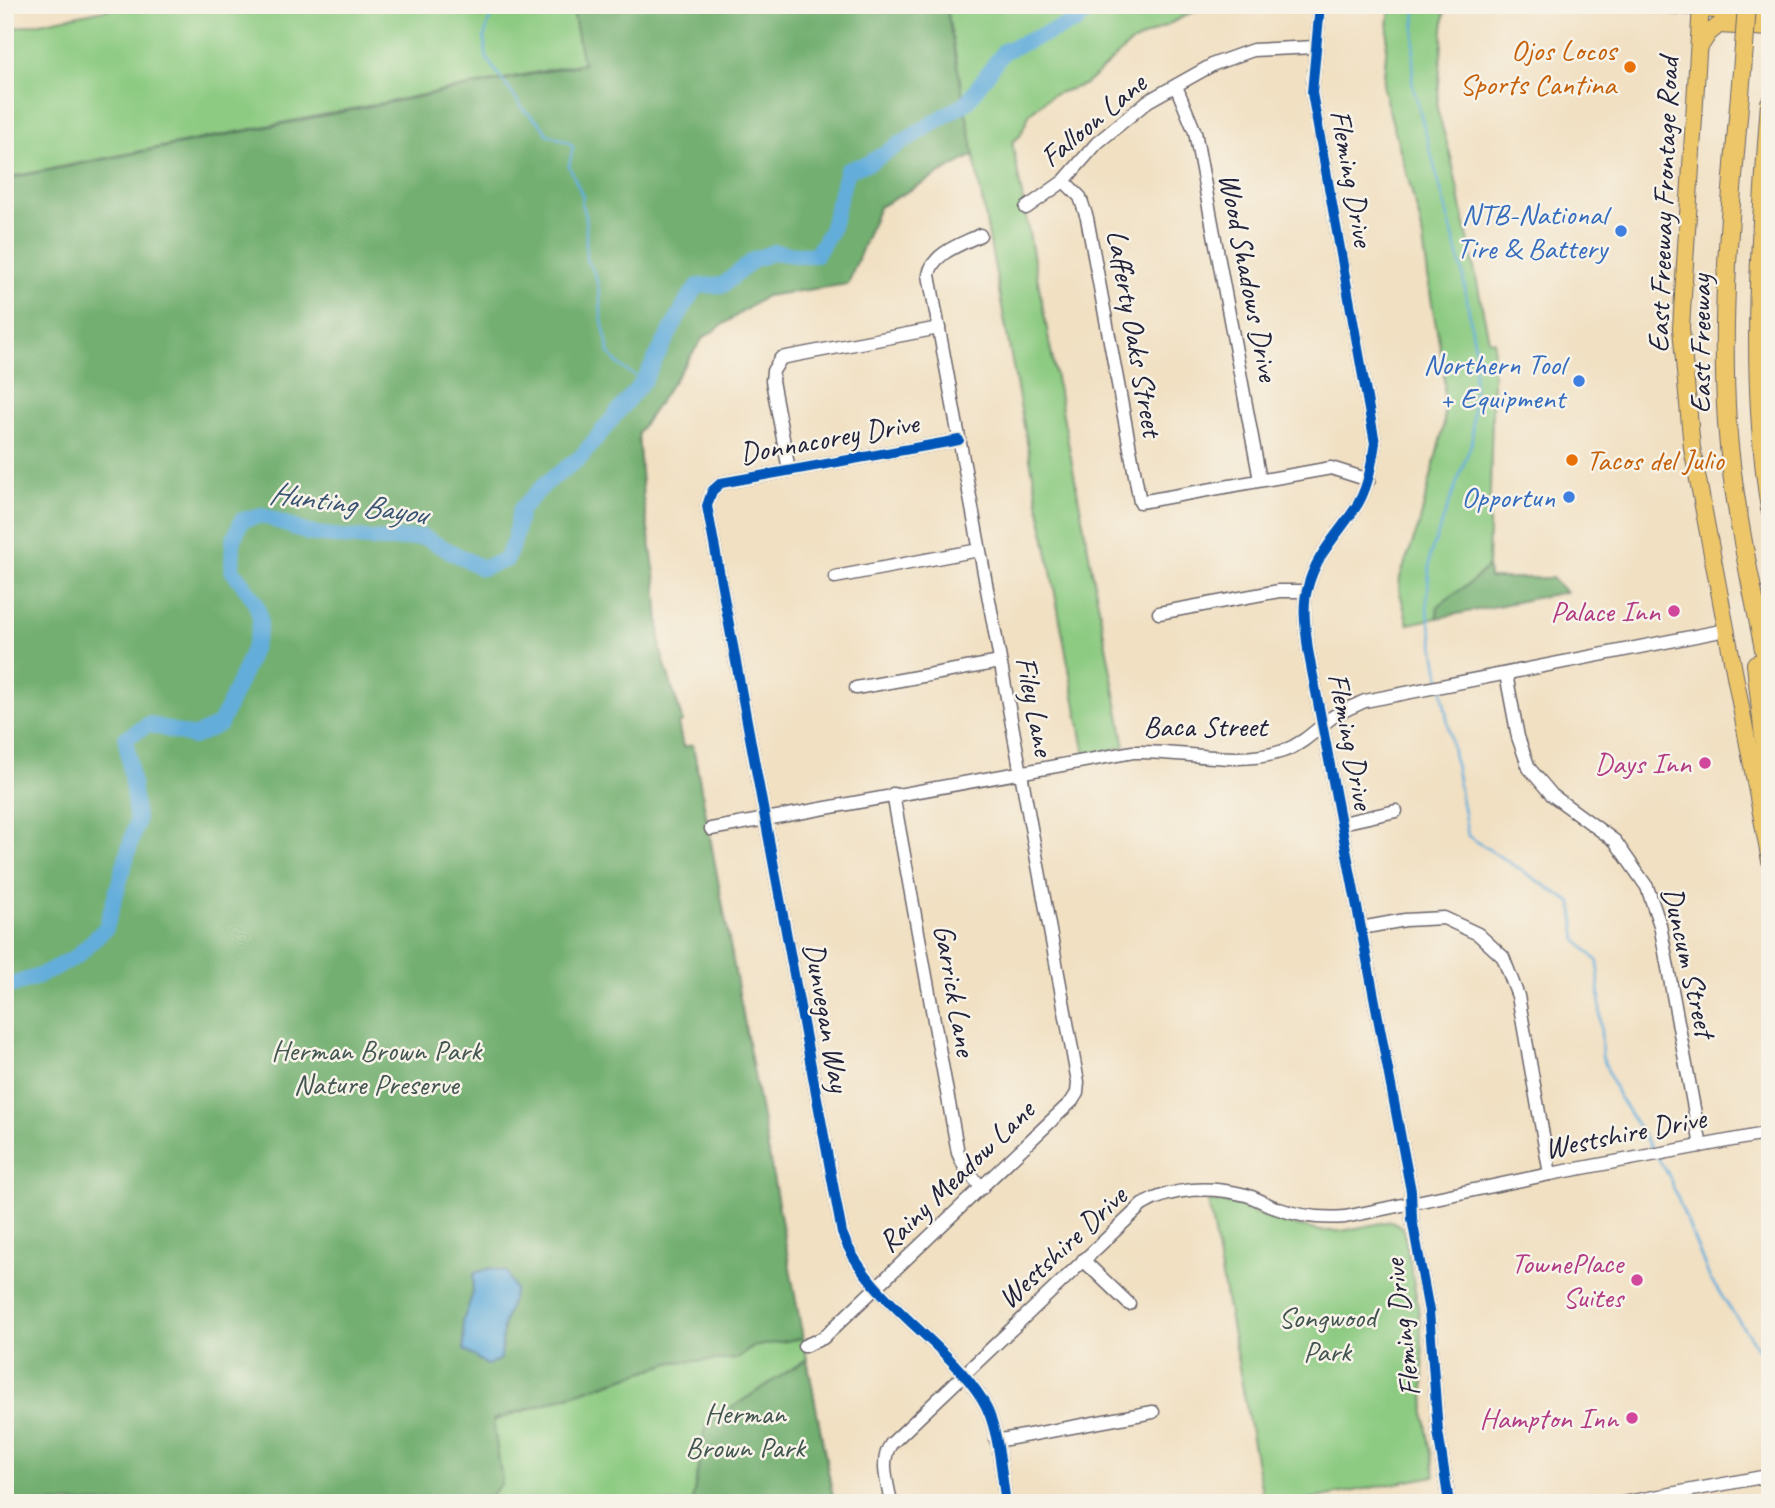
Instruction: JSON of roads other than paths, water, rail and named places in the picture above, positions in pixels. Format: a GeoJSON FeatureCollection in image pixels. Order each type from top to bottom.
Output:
{"type":"FeatureCollection","features":[{"type":"Feature","properties":{"kind":"highway","name":"East Freeway"},"geometry":{"type":"LineString","coordinates":[[1747,5],[1729,246],[1727,424],[1744,542],[1770,680]]}},
{"type":"Feature","properties":{"kind":"highway","name":"East Freeway"},"geometry":{"type":"LineString","coordinates":[[1770,103],[1756,333],[1760,433],[1770,509]]}},
{"type":"Feature","properties":{"kind":"highway"},"geometry":{"type":"LineString","coordinates":[[1744,542],[1770,793]]}},
{"type":"Feature","properties":{"kind":"main road"},"geometry":{"type":"LineString","coordinates":[[1701,7],[1770,14]]}},
{"type":"Feature","properties":{"kind":"main road","name":"East Freeway Frontage Road"},"geometry":{"type":"LineString","coordinates":[[1701,7],[1681,328],[1692,448],[1770,861]]}},
{"type":"Feature","properties":{"kind":"main road"},"geometry":{"type":"LineString","coordinates":[[1698,50],[1709,33],[1719,25],[1770,28]]}},
{"type":"Feature","properties":{"kind":"street","name":"Fleming Drive"},"geometry":{"type":"LineString","coordinates":[[1320,5],[1312,93],[1375,443],[1369,480],[1355,509],[1320,555],[1306,591],[1305,620],[1308,650],[1342,823],[1429,1311],[1438,1431],[1449,1503]]}},
{"type":"Feature","properties":{"kind":"street"},"geometry":{"type":"LineString","coordinates":[[1645,5],[1701,7]]}},
{"type":"Feature","properties":{"kind":"street","name":"Falloon Lane"},"geometry":{"type":"LineString","coordinates":[[1026,208],[1064,181],[1097,143],[1149,101],[1214,64],[1253,50],[1315,47]]}},
{"type":"Feature","properties":{"kind":"street","name":"Wood Shadows Drive"},"geometry":{"type":"LineString","coordinates":[[1177,86],[1195,132],[1260,480]]}},
{"type":"Feature","properties":{"kind":"street","name":"Lafferty Oaks Street"},"geometry":{"type":"LineString","coordinates":[[1064,181],[1080,197],[1087,218],[1140,502],[1260,480]]}},
{"type":"Feature","properties":{"kind":"street","name":"Filey Lane"},"geometry":{"type":"LineString","coordinates":[[979,235],[937,258],[929,275],[1078,1082],[1077,1093]]}},
{"type":"Feature","properties":{"kind":"street"},"geometry":{"type":"LineString","coordinates":[[789,470],[772,381],[776,364],[781,358],[939,328]]}},
{"type":"Feature","properties":{"kind":"street","name":"Donnacorey Drive"},"geometry":{"type":"LineString","coordinates":[[712,491],[721,483],[959,440]]}},
{"type":"Feature","properties":{"kind":"street"},"geometry":{"type":"LineString","coordinates":[[1260,480],[1331,468],[1369,480]]}},
{"type":"Feature","properties":{"kind":"street","name":"Dunvegan Way"},"geometry":{"type":"LineString","coordinates":[[712,491],[707,506],[842,1233],[854,1260],[963,1376],[982,1400],[996,1441],[1006,1503]]}},
{"type":"Feature","properties":{"kind":"street"},"geometry":{"type":"LineString","coordinates":[[835,577],[979,550]]}},
{"type":"Feature","properties":{"kind":"street"},"geometry":{"type":"LineString","coordinates":[[1159,613],[1279,591],[1306,591]]}},
{"type":"Feature","properties":{"kind":"street","name":"Baca Street"},"geometry":{"type":"LineString","coordinates":[[711,829],[1133,752],[1253,758],[1298,744],[1333,717],[1365,701],[1726,630]]}},
{"type":"Feature","properties":{"kind":"street"},"geometry":{"type":"LineString","coordinates":[[856,688],[1000,662]]}},
{"type":"Feature","properties":{"kind":"street","name":"Duncum Street"},"geometry":{"type":"LineString","coordinates":[[1506,674],[1518,737],[1529,768],[1552,795],[1615,841],[1647,887],[1660,925],[1701,1146]]}},
{"type":"Feature","properties":{"kind":"street","name":"Garrick Lane"},"geometry":{"type":"LineString","coordinates":[[893,794],[958,1153],[965,1168],[982,1188]]}},
{"type":"Feature","properties":{"kind":"street"},"geometry":{"type":"LineString","coordinates":[[1342,823],[1396,811]]}},
{"type":"Feature","properties":{"kind":"street"},"geometry":{"type":"LineString","coordinates":[[1361,929],[1405,920],[1444,918],[1478,934],[1503,957],[1518,996],[1550,1174]]}},
{"type":"Feature","properties":{"kind":"street","name":"Rainy Meadow Lane"},"geometry":{"type":"LineString","coordinates":[[804,1346],[823,1338],[982,1188],[1072,1101],[1077,1093]]}},
{"type":"Feature","properties":{"kind":"street","name":"Westshire Drive"},"geometry":{"type":"LineString","coordinates":[[891,1503],[884,1461],[886,1451],[1142,1205],[1168,1193],[1207,1189],[1248,1196],[1278,1209],[1322,1219],[1345,1217],[1636,1157],[1770,1133]]}},
{"type":"Feature","properties":{"kind":"street"},"geometry":{"type":"LineString","coordinates":[[1083,1261],[1129,1304]]}},
{"type":"Feature","properties":{"kind":"street"},"geometry":{"type":"LineString","coordinates":[[996,1441],[1153,1412]]}},
{"type":"Feature","properties":{"kind":"street"},"geometry":{"type":"LineString","coordinates":[[1622,1503],[1694,1496],[1762,1477]]}},
{"type":"Feature","properties":{"kind":"water"},"geometry":{"type":"Polygon","coordinates":[[[491,1268],[507,1272],[515,1290],[503,1326],[501,1359],[487,1365],[464,1350],[463,1321],[472,1296],[474,1273],[491,1268]]]}},
{"type":"Feature","properties":{"kind":"waterway","name":"Hunting Bayou"},"geometry":{"type":"LineString","coordinates":[[5,987],[37,977],[76,957],[106,928],[137,821],[126,738],[149,724],[193,737],[220,724],[250,658],[260,622],[254,601],[232,570],[233,541],[242,520],[262,515],[308,533],[341,537],[385,540],[423,537],[482,568],[506,560],[515,538],[520,510],[546,483],[581,457],[644,380],[688,299],[698,286],[723,285],[753,260],[774,252],[816,255],[831,230],[847,170],[869,163],[967,102],[1004,51],[1077,21],[1094,5]]}},
{"type":"Feature","properties":{"kind":"waterway"},"geometry":{"type":"LineString","coordinates":[[1416,5],[1412,82],[1462,270],[1475,348],[1472,442],[1430,555],[1427,608],[1441,683]]}},
{"type":"Feature","properties":{"kind":"waterway"},"geometry":{"type":"LineString","coordinates":[[491,14],[484,38],[487,59],[524,110],[540,123],[547,134],[568,142],[573,147],[569,166],[583,197],[581,204],[586,215],[586,260],[598,285],[609,352],[624,369],[644,380]]}},
{"type":"Feature","properties":{"kind":"waterway"},"geometry":{"type":"LineString","coordinates":[[1442,690],[1468,836],[1572,903],[1577,940],[1598,962],[1602,1056],[1617,1094],[1654,1152]]}},
{"type":"Feature","properties":{"kind":"waterway"},"geometry":{"type":"LineString","coordinates":[[1657,1157],[1668,1174],[1710,1279],[1770,1366]]}},
{"type":"Feature","properties":{"kind":"place","name":"Ojos Locos Sports Cantina"},"geometry":{"type":"Point","coordinates":[1630,67]}},
{"type":"Feature","properties":{"kind":"place","name":"NTB-National Tire & Battery"},"geometry":{"type":"Point","coordinates":[1621,231]}},
{"type":"Feature","properties":{"kind":"place","name":"Northern Tool + Equipment"},"geometry":{"type":"Point","coordinates":[1579,381]}},
{"type":"Feature","properties":{"kind":"place","name":"Tacos del Julio"},"geometry":{"type":"Point","coordinates":[1572,460]}},
{"type":"Feature","properties":{"kind":"place","name":"Opportun"},"geometry":{"type":"Point","coordinates":[1569,497]}},
{"type":"Feature","properties":{"kind":"place","name":"Palace Inn"},"geometry":{"type":"Point","coordinates":[1674,611]}},
{"type":"Feature","properties":{"kind":"place","name":"Days Inn"},"geometry":{"type":"Point","coordinates":[1705,763]}},
{"type":"Feature","properties":{"kind":"place","name":"TownePlace Suites"},"geometry":{"type":"Point","coordinates":[1637,1280]}},
{"type":"Feature","properties":{"kind":"place","name":"Hampton Inn"},"geometry":{"type":"Point","coordinates":[1632,1418]}},
{"type":"Feature","properties":{"kind":"park label","name":"Herman Brown Park Nature Preserve"},"geometry":{"type":"Point","coordinates":[376,1067]}},
{"type":"Feature","properties":{"kind":"park label","name":"Songwood Park"},"geometry":{"type":"Point","coordinates":[1327,1334]}},
{"type":"Feature","properties":{"kind":"park label","name":"Herman Brown Park"},"geometry":{"type":"Point","coordinates":[745,1430]}}]}
